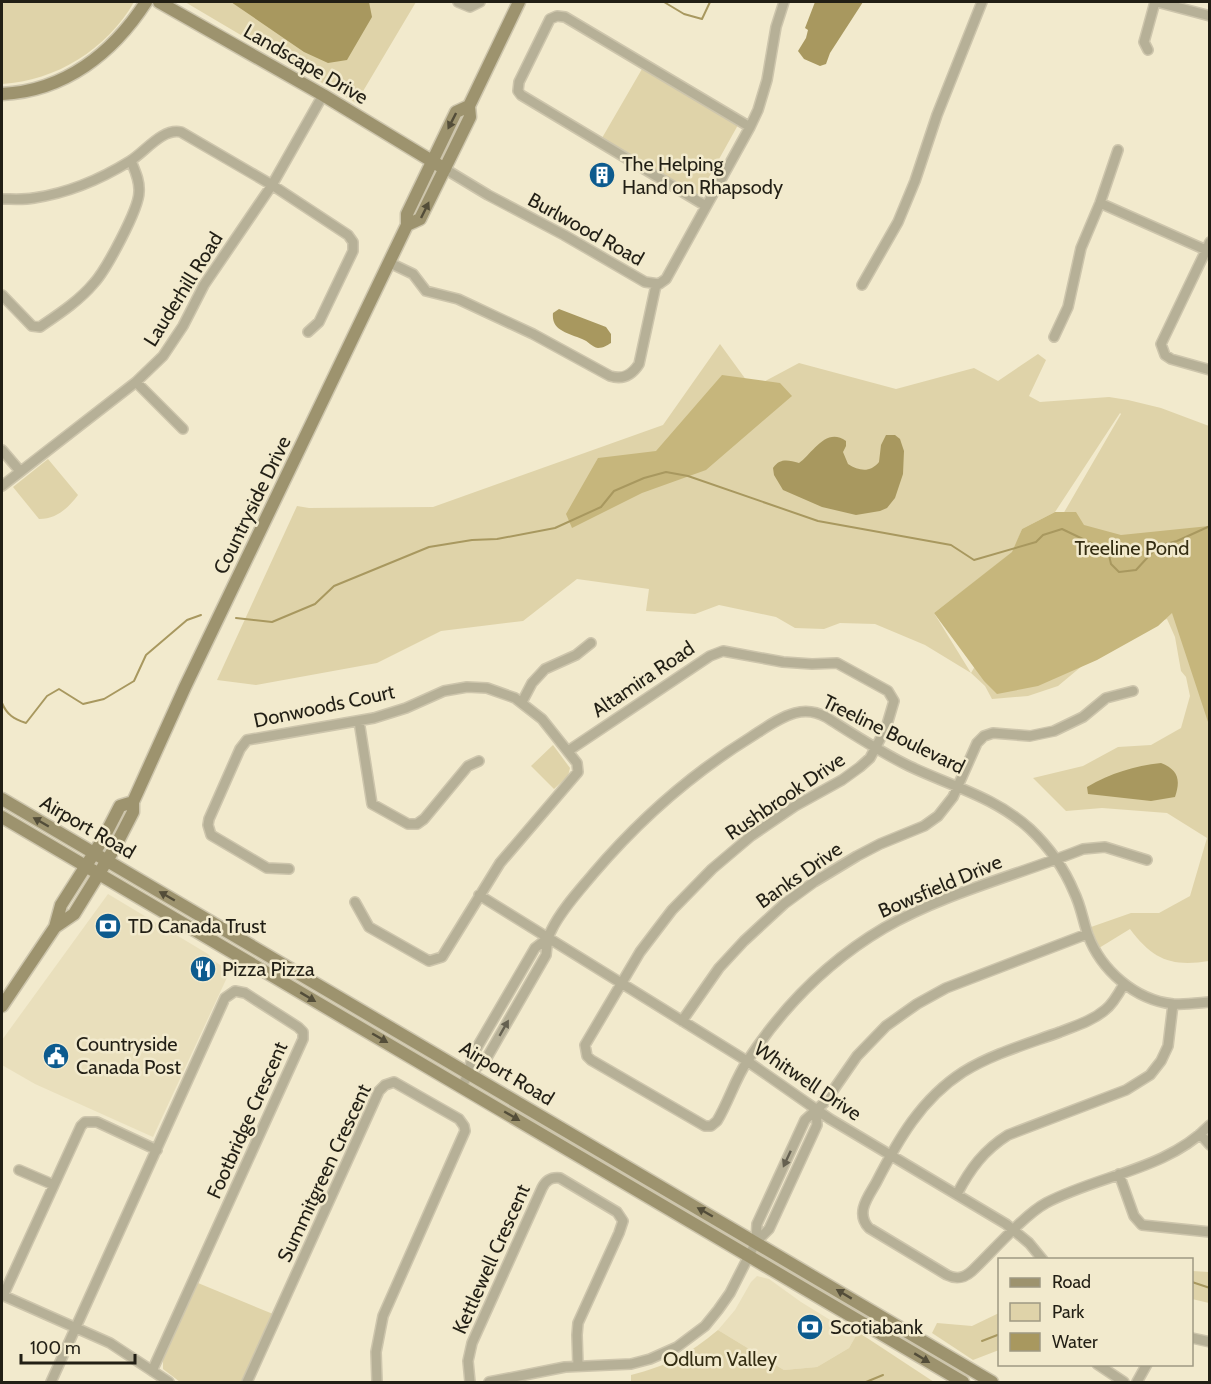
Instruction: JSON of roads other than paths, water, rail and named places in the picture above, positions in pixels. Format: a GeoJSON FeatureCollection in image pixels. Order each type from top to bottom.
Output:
{"type":"FeatureCollection","features":[{"type":"Feature","properties":{"kind":"main road"},"geometry":{"type":"LineString","coordinates":[[2,94],[45,86],[87,66],[119,39],[146,2]]}},
{"type":"Feature","properties":{"kind":"main road","name":"Landscape Drive"},"geometry":{"type":"LineString","coordinates":[[159,2],[323,95],[445,169]]}},
{"type":"Feature","properties":{"kind":"main road","name":"Countryside Drive"},"geometry":{"type":"LineString","coordinates":[[408,225],[420,219],[445,169],[470,117],[470,106],[519,2]]}},
{"type":"Feature","properties":{"kind":"main road","name":"Countryside Drive"},"geometry":{"type":"LineString","coordinates":[[55,927],[74,914],[107,861],[133,812],[133,802],[185,687],[408,225],[407,214],[456,112],[470,106]]}},
{"type":"Feature","properties":{"kind":"main road","name":"Airport Road"},"geometry":{"type":"LineString","coordinates":[[2,799],[756,1242],[974,1378],[992,1383]]}},
{"type":"Feature","properties":{"kind":"main road","name":"Countryside Drive"},"geometry":{"type":"LineString","coordinates":[[2,1006],[55,927],[61,905],[94,854],[120,806],[133,802]]}},
{"type":"Feature","properties":{"kind":"main road","name":"Airport Road"},"geometry":{"type":"LineString","coordinates":[[2,817],[963,1383]]}},
{"type":"Feature","properties":{"kind":"street"},"geometry":{"type":"LineString","coordinates":[[458,2],[470,7],[480,2]]}},
{"type":"Feature","properties":{"kind":"street","name":"Burlwood Road"},"geometry":{"type":"LineString","coordinates":[[445,169],[645,282],[656,285],[666,279],[750,127],[764,91],[772,42],[784,2]]}},
{"type":"Feature","properties":{"kind":"street"},"geometry":{"type":"LineString","coordinates":[[862,285],[898,222],[982,2]]}},
{"type":"Feature","properties":{"kind":"street"},"geometry":{"type":"LineString","coordinates":[[1148,50],[1144,42],[1156,2],[1209,16]]}},
{"type":"Feature","properties":{"kind":"street"},"geometry":{"type":"LineString","coordinates":[[706,206],[521,95],[519,82],[550,19],[557,16],[566,17],[750,127]]}},
{"type":"Feature","properties":{"kind":"street","name":"Lauderhill Road"},"geometry":{"type":"LineString","coordinates":[[2,486],[136,382],[163,356],[183,326],[208,279],[273,185],[323,95]]}},
{"type":"Feature","properties":{"kind":"street"},"geometry":{"type":"LineString","coordinates":[[2,199],[34,198],[84,185],[131,161],[166,134],[178,131],[273,185],[348,235],[353,242],[353,251],[319,322],[308,332]]}},
{"type":"Feature","properties":{"kind":"street"},"geometry":{"type":"LineString","coordinates":[[1054,337],[1068,308],[1081,248],[1100,204],[1118,150]]}},
{"type":"Feature","properties":{"kind":"street"},"geometry":{"type":"LineString","coordinates":[[2,295],[32,326],[40,327],[71,304],[95,282],[118,244],[139,198],[138,182],[131,161]]}},
{"type":"Feature","properties":{"kind":"street"},"geometry":{"type":"LineString","coordinates":[[1100,204],[1208,246],[1161,344],[1165,355],[1171,359],[1209,370]]}},
{"type":"Feature","properties":{"kind":"street"},"geometry":{"type":"LineString","coordinates":[[390,263],[413,274],[426,291],[458,299],[533,334],[610,376],[618,378],[634,372],[639,364],[656,285]]}},
{"type":"Feature","properties":{"kind":"street"},"geometry":{"type":"LineString","coordinates":[[136,382],[183,429]]}},
{"type":"Feature","properties":{"kind":"street"},"geometry":{"type":"LineString","coordinates":[[2,450],[20,471]]}},
{"type":"Feature","properties":{"kind":"street"},"geometry":{"type":"LineString","coordinates":[[522,702],[532,683],[545,669],[576,655],[591,643]]}},
{"type":"Feature","properties":{"kind":"street","name":"Altamira Road"},"geometry":{"type":"LineString","coordinates":[[568,751],[710,656],[723,651],[783,662],[837,663],[888,692],[894,701],[893,710],[876,748]]}},
{"type":"Feature","properties":{"kind":"street","name":"Donwoods Court"},"geometry":{"type":"LineString","coordinates":[[289,869],[267,868],[211,835],[209,830],[209,819],[242,744],[252,738],[359,721],[391,713],[444,691],[458,688],[487,688],[522,702],[543,719],[577,763],[579,772],[513,846],[479,895]]}},
{"type":"Feature","properties":{"kind":"street","name":"Banks Drive"},"geometry":{"type":"LineString","coordinates":[[682,1021],[719,969],[770,916],[832,871],[880,844],[931,821],[948,805],[977,743],[984,736],[993,733],[1030,736],[1054,731],[1083,717],[1106,698],[1133,691]]}},
{"type":"Feature","properties":{"kind":"street","name":"Treeline Boulevard"},"geometry":{"type":"LineString","coordinates":[[469,1073],[485,1061],[546,955],[552,928],[582,887],[646,818],[718,758],[777,721],[798,712],[820,714],[907,765],[994,802],[1011,813],[1030,829],[1056,859],[1075,893],[1087,934],[1100,959],[1124,984],[1156,1000],[1173,1004],[1209,1002]]}},
{"type":"Feature","properties":{"kind":"street"},"geometry":{"type":"LineString","coordinates":[[359,721],[372,804],[408,825],[417,824],[424,819],[468,766],[478,761]]}},
{"type":"Feature","properties":{"kind":"street","name":"Rushbrook Drive"},"geometry":{"type":"LineString","coordinates":[[747,1061],[719,1119],[715,1124],[705,1126],[591,1060],[587,1056],[585,1045],[620,983],[662,922],[712,869],[751,836],[783,814],[852,774],[870,758],[876,748]]}},
{"type":"Feature","properties":{"kind":"street","name":"Bowsfield Drive"},"geometry":{"type":"LineString","coordinates":[[747,1061],[782,1013],[803,990],[835,962],[867,939],[923,909],[1083,849],[1097,847],[1147,860]]}},
{"type":"Feature","properties":{"kind":"street"},"geometry":{"type":"LineString","coordinates":[[355,902],[369,927],[429,961],[442,957],[479,895]]}},
{"type":"Feature","properties":{"kind":"street","name":"Whitwell Drive"},"geometry":{"type":"LineString","coordinates":[[479,895],[747,1061],[816,1110],[1014,1230],[1041,1258]]}},
{"type":"Feature","properties":{"kind":"street"},"geometry":{"type":"LineString","coordinates":[[489,1383],[578,1366],[631,1364],[657,1357],[677,1347],[705,1326],[730,1293],[756,1242],[769,1229],[817,1125],[816,1110],[825,1102],[849,1065],[873,1038],[917,1004],[962,981],[1087,934]]}},
{"type":"Feature","properties":{"kind":"street","name":"Treeline Boulevard"},"geometry":{"type":"LineString","coordinates":[[462,1086],[469,1073],[472,1056],[535,948],[548,938]]}},
{"type":"Feature","properties":{"kind":"street"},"geometry":{"type":"LineString","coordinates":[[1124,984],[1110,1006],[1097,1016],[987,1060],[964,1071],[945,1085],[914,1116],[890,1155],[862,1210],[863,1221],[869,1228],[957,1279],[966,1276],[1035,1210],[1047,1202],[1167,1156],[1200,1134],[1209,1125]]}},
{"type":"Feature","properties":{"kind":"street","name":"Footbridge Crescent"},"geometry":{"type":"LineString","coordinates":[[51,1383],[225,998],[235,992],[245,993],[301,1029],[303,1039],[152,1371]]}},
{"type":"Feature","properties":{"kind":"street"},"geometry":{"type":"LineString","coordinates":[[957,1194],[976,1161],[997,1141],[1126,1090],[1150,1076],[1168,1046],[1173,1004]]}},
{"type":"Feature","properties":{"kind":"street","name":"Summitgreen Crescent"},"geometry":{"type":"LineString","coordinates":[[247,1383],[379,1091],[385,1085],[394,1082],[459,1119],[465,1131],[383,1316],[376,1352],[377,1383]]}},
{"type":"Feature","properties":{"kind":"street"},"geometry":{"type":"LineString","coordinates":[[157,1150],[97,1122],[85,1122],[81,1126],[2,1295],[110,1343],[169,1383]]}},
{"type":"Feature","properties":{"kind":"street"},"geometry":{"type":"LineString","coordinates":[[1200,1134],[1209,1145]]}},
{"type":"Feature","properties":{"kind":"street"},"geometry":{"type":"LineString","coordinates":[[19,1170],[54,1185]]}},
{"type":"Feature","properties":{"kind":"street"},"geometry":{"type":"LineString","coordinates":[[1119,1174],[1134,1216],[1142,1225],[1209,1232]]}},
{"type":"Feature","properties":{"kind":"street","name":"Kettlewell Crescent"},"geometry":{"type":"LineString","coordinates":[[470,1383],[468,1361],[472,1343],[542,1188],[548,1180],[554,1178],[560,1178],[617,1212],[623,1221],[620,1233],[578,1323],[578,1366]]}},
{"type":"Feature","properties":{"kind":"street"},"geometry":{"type":"LineString","coordinates":[[1193,1338],[1209,1342]]}},
{"type":"Feature","properties":{"kind":"street"},"geometry":{"type":"LineString","coordinates":[[1098,1366],[1124,1383]]}},
{"type":"Feature","properties":{"kind":"street"},"geometry":{"type":"LineString","coordinates":[[1137,1383],[1146,1366]]}},
{"type":"Feature","properties":{"kind":"water"},"geometry":{"type":"Polygon","coordinates":[[[231,2],[369,2],[372,17],[347,60],[328,63],[304,52],[231,2]]]}},
{"type":"Feature","properties":{"kind":"water"},"geometry":{"type":"Polygon","coordinates":[[[815,2],[863,2],[830,53],[826,64],[820,66],[804,59],[798,51],[806,38],[808,30],[805,28],[815,2]]]}},
{"type":"Feature","properties":{"kind":"water"},"geometry":{"type":"Polygon","coordinates":[[[559,309],[606,327],[611,334],[611,343],[598,348],[558,328],[553,319],[553,313],[559,309]]]}},
{"type":"Feature","properties":{"kind":"water"},"geometry":{"type":"Polygon","coordinates":[[[886,435],[895,435],[900,439],[904,451],[903,474],[895,498],[887,508],[880,511],[856,515],[822,507],[783,490],[774,475],[773,468],[781,461],[799,463],[820,443],[832,437],[839,437],[846,441],[843,452],[848,464],[860,469],[872,468],[879,462],[881,445],[886,435]]]}},
{"type":"Feature","properties":{"kind":"water"},"geometry":{"type":"Polygon","coordinates":[[[1161,763],[1177,776],[1178,785],[1175,797],[1151,801],[1088,794],[1087,787],[1114,774],[1161,763]]]}},
{"type":"Feature","properties":{"kind":"waterway"},"geometry":{"type":"LineString","coordinates":[[664,2],[684,14],[702,19],[710,2]]}},
{"type":"Feature","properties":{"kind":"waterway"},"geometry":{"type":"LineString","coordinates":[[236,618],[272,622],[315,604],[334,586],[429,547],[472,540],[497,539],[555,528],[601,507],[614,491],[644,478],[666,472],[688,476],[818,521],[951,545],[974,560],[1036,542],[1043,535],[1062,529],[1108,551],[1111,564],[1119,572],[1136,570],[1158,546],[1177,541],[1210,526]]}},
{"type":"Feature","properties":{"kind":"waterway"},"geometry":{"type":"LineString","coordinates":[[2,703],[11,716],[26,723],[47,696],[59,689],[83,704],[104,699],[134,681],[146,655],[187,620],[201,615]]}},
{"type":"Feature","properties":{"kind":"waterway"},"geometry":{"type":"LineString","coordinates":[[1193,1282],[1210,1288]]}},
{"type":"Feature","properties":{"kind":"waterway"},"geometry":{"type":"LineString","coordinates":[[982,1341],[998,1335]]}},
{"type":"Feature","properties":{"kind":"waterway"},"geometry":{"type":"LineString","coordinates":[[866,1382],[883,1375]]}},
{"type":"Feature","properties":{"kind":"place","name":"The Helping Hand on Rhapsody"},"geometry":{"type":"Point","coordinates":[602,175]}},
{"type":"Feature","properties":{"kind":"place","name":"TD Canada Trust"},"geometry":{"type":"Point","coordinates":[108,926]}},
{"type":"Feature","properties":{"kind":"place","name":"Pizza Pizza"},"geometry":{"type":"Point","coordinates":[203,969]}},
{"type":"Feature","properties":{"kind":"place","name":"Countryside Canada Post"},"geometry":{"type":"Point","coordinates":[56,1056]}},
{"type":"Feature","properties":{"kind":"place","name":"Scotiabank"},"geometry":{"type":"Point","coordinates":[810,1327]}},
{"type":"Feature","properties":{"kind":"park label","name":"Treeline Pond"},"geometry":{"type":"Point","coordinates":[1132,548]}},
{"type":"Feature","properties":{"kind":"park label","name":"Odlum Valley"},"geometry":{"type":"Point","coordinates":[720,1359]}}]}
